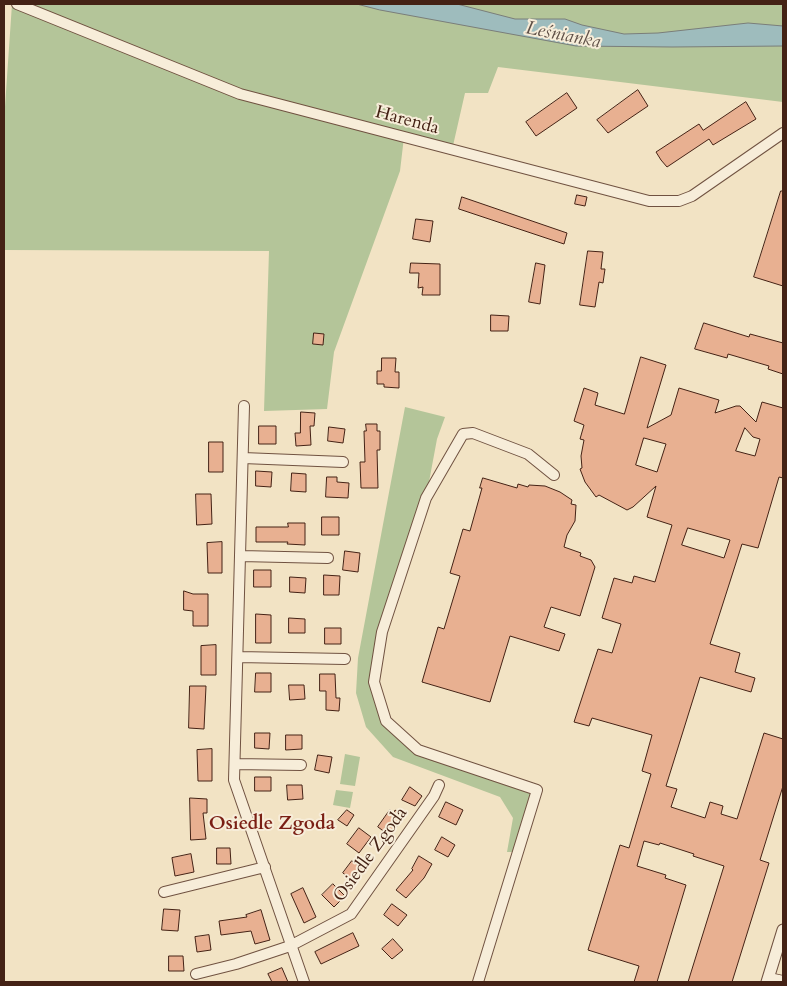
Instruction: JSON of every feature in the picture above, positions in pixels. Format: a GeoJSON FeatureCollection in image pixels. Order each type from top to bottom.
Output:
{"type":"FeatureCollection","features":[{"type":"Feature","properties":{"kind":"street","name":"Harenda"},"geometry":{"type":"LineString","coordinates":[[17,4],[240,94],[649,201],[679,202],[692,196],[783,133]]}},
{"type":"Feature","properties":{"kind":"street"},"geometry":{"type":"LineString","coordinates":[[244,406],[234,780],[304,982]]}},
{"type":"Feature","properties":{"kind":"street"},"geometry":{"type":"LineString","coordinates":[[478,982],[537,790],[418,750],[386,721],[374,682],[382,632],[426,498],[463,434],[473,434],[528,454],[554,475]]}},
{"type":"Feature","properties":{"kind":"street"},"geometry":{"type":"LineString","coordinates":[[243,458],[343,462]]}},
{"type":"Feature","properties":{"kind":"street"},"geometry":{"type":"LineString","coordinates":[[241,556],[328,558]]}},
{"type":"Feature","properties":{"kind":"street"},"geometry":{"type":"LineString","coordinates":[[238,657],[345,659]]}},
{"type":"Feature","properties":{"kind":"street"},"geometry":{"type":"LineString","coordinates":[[235,764],[301,765]]}},
{"type":"Feature","properties":{"kind":"street","name":"Osiedle Zgoda"},"geometry":{"type":"LineString","coordinates":[[196,974],[236,964],[290,946],[351,914],[434,796],[439,785]]}},
{"type":"Feature","properties":{"kind":"street"},"geometry":{"type":"LineString","coordinates":[[164,892],[265,867]]}},
{"type":"Feature","properties":{"kind":"street"},"geometry":{"type":"LineString","coordinates":[[783,930],[768,980],[783,981]]}},
{"type":"Feature","properties":{"kind":"green space"},"geometry":{"type":"Polygon","coordinates":[[[12,4],[783,4],[783,102],[498,67],[488,93],[465,93],[452,150],[404,137],[400,171],[334,352],[327,409],[264,411],[269,251],[4,250],[4,121],[12,4]]]}},
{"type":"Feature","properties":{"kind":"green space"},"geometry":{"type":"Polygon","coordinates":[[[405,407],[445,417],[437,439],[426,498],[382,632],[374,682],[386,721],[418,750],[537,790],[518,852],[507,852],[513,818],[500,797],[393,757],[366,727],[356,693],[358,658],[405,407]]]}},
{"type":"Feature","properties":{"kind":"green space"},"geometry":{"type":"Polygon","coordinates":[[[345,754],[360,757],[355,786],[340,784],[345,754]]]}},
{"type":"Feature","properties":{"kind":"green space"},"geometry":{"type":"Polygon","coordinates":[[[336,790],[353,792],[350,808],[333,805],[336,790]]]}},
{"type":"Feature","properties":{"kind":"water","name":"Leśnianka"},"geometry":{"type":"Polygon","coordinates":[[[357,4],[457,4],[515,19],[565,19],[582,25],[624,34],[658,33],[748,23],[783,26],[783,46],[576,46],[380,10],[357,4]]]}},
{"type":"Feature","properties":{"kind":"building"},"geometry":{"type":"Polygon","coordinates":[[[638,90],[648,106],[608,133],[597,120],[638,90]]]}},
{"type":"Feature","properties":{"kind":"building"},"geometry":{"type":"Polygon","coordinates":[[[567,93],[577,108],[536,136],[526,122],[567,93]]]}},
{"type":"Feature","properties":{"kind":"building"},"geometry":{"type":"Polygon","coordinates":[[[746,102],[756,119],[713,145],[709,139],[667,167],[656,152],[699,124],[703,130],[746,102]]]}},
{"type":"Feature","properties":{"kind":"building"},"geometry":{"type":"Polygon","coordinates":[[[781,191],[783,191],[783,286],[754,277],[781,191]]]}},
{"type":"Feature","properties":{"kind":"building"},"geometry":{"type":"Polygon","coordinates":[[[577,195],[587,197],[585,206],[575,204],[577,195]]]}},
{"type":"Feature","properties":{"kind":"building"},"geometry":{"type":"Polygon","coordinates":[[[462,197],[567,233],[564,244],[459,209],[462,197]]]}},
{"type":"Feature","properties":{"kind":"building"},"geometry":{"type":"Polygon","coordinates":[[[416,219],[433,221],[430,242],[413,239],[416,219]]]}},
{"type":"Feature","properties":{"kind":"building"},"geometry":{"type":"Polygon","coordinates":[[[588,251],[603,252],[601,269],[605,269],[603,283],[599,282],[595,307],[580,305],[588,251]]]}},
{"type":"Feature","properties":{"kind":"building"},"geometry":{"type":"Polygon","coordinates":[[[411,263],[440,264],[440,295],[422,295],[423,287],[418,288],[419,273],[410,273],[411,263]]]}},
{"type":"Feature","properties":{"kind":"building"},"geometry":{"type":"Polygon","coordinates":[[[536,263],[545,265],[540,304],[529,302],[536,263]]]}},
{"type":"Feature","properties":{"kind":"building"},"geometry":{"type":"Polygon","coordinates":[[[491,315],[509,316],[508,331],[491,331],[491,315]]]}},
{"type":"Feature","properties":{"kind":"building"},"geometry":{"type":"Polygon","coordinates":[[[704,323],[749,337],[750,334],[783,343],[783,374],[768,369],[769,366],[728,354],[727,358],[695,349],[704,323]]]}},
{"type":"Feature","properties":{"kind":"building"},"geometry":{"type":"Polygon","coordinates":[[[314,333],[324,334],[323,345],[313,344],[314,333]]]}},
{"type":"Feature","properties":{"kind":"building"},"geometry":{"type":"Polygon","coordinates":[[[641,357],[666,365],[647,428],[671,415],[679,388],[719,400],[715,413],[740,406],[756,422],[762,402],[783,408],[783,478],[779,477],[758,548],[742,544],[710,644],[740,653],[735,672],[755,678],[751,692],[700,677],[666,786],[677,789],[671,807],[705,818],[710,802],[723,806],[721,814],[737,819],[764,733],[783,739],[783,786],[760,860],[769,863],[732,982],[688,982],[724,866],[660,843],[659,845],[644,841],[637,866],[666,875],[665,878],[686,885],[657,982],[634,982],[639,966],[588,950],[620,845],[629,848],[651,774],[642,771],[652,735],[592,718],[589,726],[574,722],[598,649],[612,653],[621,624],[602,618],[614,578],[632,583],[634,576],[655,582],[672,525],[647,517],[656,486],[633,507],[627,510],[599,495],[596,497],[585,482],[580,469],[582,468],[581,456],[584,440],[580,439],[584,425],[574,421],[584,388],[598,393],[595,405],[624,414],[641,357]],[[745,428],[736,451],[755,456],[760,439],[753,437],[745,428]],[[644,438],[636,465],[657,472],[666,444],[644,438]],[[688,528],[682,545],[724,558],[730,540],[688,528]]]}},
{"type":"Feature","properties":{"kind":"building"},"geometry":{"type":"Polygon","coordinates":[[[382,358],[396,358],[395,372],[399,372],[399,388],[384,387],[384,384],[377,384],[377,371],[381,371],[382,358]]]}},
{"type":"Feature","properties":{"kind":"building"},"geometry":{"type":"Polygon","coordinates":[[[301,412],[315,413],[314,426],[310,426],[311,445],[296,446],[295,433],[300,433],[301,412]]]}},
{"type":"Feature","properties":{"kind":"building"},"geometry":{"type":"Polygon","coordinates":[[[366,424],[377,424],[377,431],[380,431],[380,450],[377,450],[378,488],[361,488],[360,462],[365,462],[364,431],[366,431],[366,424]]]}},
{"type":"Feature","properties":{"kind":"building"},"geometry":{"type":"Polygon","coordinates":[[[259,426],[276,426],[276,444],[259,444],[259,426]]]}},
{"type":"Feature","properties":{"kind":"building"},"geometry":{"type":"Polygon","coordinates":[[[329,427],[345,429],[343,443],[328,441],[329,427]]]}},
{"type":"Feature","properties":{"kind":"building"},"geometry":{"type":"Polygon","coordinates":[[[209,442],[223,442],[223,472],[209,472],[209,442]]]}},
{"type":"Feature","properties":{"kind":"building"},"geometry":{"type":"Polygon","coordinates":[[[256,471],[272,472],[271,487],[256,486],[256,471]]]}},
{"type":"Feature","properties":{"kind":"building"},"geometry":{"type":"Polygon","coordinates":[[[292,473],[306,474],[306,492],[291,491],[292,473]]]}},
{"type":"Feature","properties":{"kind":"building"},"geometry":{"type":"Polygon","coordinates":[[[327,477],[337,477],[337,482],[349,483],[348,498],[326,497],[327,477]]]}},
{"type":"Feature","properties":{"kind":"building"},"geometry":{"type":"Polygon","coordinates":[[[483,478],[517,488],[518,484],[528,487],[529,485],[545,486],[560,492],[572,500],[571,504],[576,505],[575,521],[567,535],[564,547],[581,553],[580,556],[591,560],[595,567],[580,616],[551,607],[544,627],[565,634],[559,651],[510,636],[490,702],[422,682],[438,627],[444,629],[460,576],[450,573],[463,529],[470,531],[483,478]]]}},
{"type":"Feature","properties":{"kind":"building"},"geometry":{"type":"Polygon","coordinates":[[[196,494],[211,494],[212,524],[197,525],[196,494]]]}},
{"type":"Feature","properties":{"kind":"building"},"geometry":{"type":"Polygon","coordinates":[[[322,517],[339,517],[339,535],[322,535],[322,517]]]}},
{"type":"Feature","properties":{"kind":"building"},"geometry":{"type":"Polygon","coordinates":[[[288,523],[305,523],[305,545],[287,544],[288,542],[256,542],[256,527],[288,527],[288,523]]]}},
{"type":"Feature","properties":{"kind":"building"},"geometry":{"type":"Polygon","coordinates":[[[222,542],[222,573],[208,573],[207,543],[222,542]]]}},
{"type":"Feature","properties":{"kind":"building"},"geometry":{"type":"Polygon","coordinates":[[[345,551],[360,553],[358,572],[343,570],[345,551]]]}},
{"type":"Feature","properties":{"kind":"building"},"geometry":{"type":"Polygon","coordinates":[[[254,570],[271,570],[271,587],[254,587],[254,570]]]}},
{"type":"Feature","properties":{"kind":"building"},"geometry":{"type":"Polygon","coordinates":[[[324,575],[340,576],[339,595],[324,595],[324,575]]]}},
{"type":"Feature","properties":{"kind":"building"},"geometry":{"type":"Polygon","coordinates":[[[290,577],[306,578],[305,593],[290,592],[290,577]]]}},
{"type":"Feature","properties":{"kind":"building"},"geometry":{"type":"Polygon","coordinates":[[[184,591],[193,594],[208,594],[208,626],[193,626],[193,611],[184,610],[184,591]]]}},
{"type":"Feature","properties":{"kind":"building"},"geometry":{"type":"Polygon","coordinates":[[[256,614],[271,615],[271,643],[256,643],[256,614]]]}},
{"type":"Feature","properties":{"kind":"building"},"geometry":{"type":"Polygon","coordinates":[[[289,618],[305,619],[305,633],[289,633],[289,618]]]}},
{"type":"Feature","properties":{"kind":"building"},"geometry":{"type":"Polygon","coordinates":[[[325,628],[341,628],[341,644],[325,644],[325,628]]]}},
{"type":"Feature","properties":{"kind":"building"},"geometry":{"type":"Polygon","coordinates":[[[216,645],[216,675],[201,675],[201,646],[216,645]]]}},
{"type":"Feature","properties":{"kind":"building"},"geometry":{"type":"Polygon","coordinates":[[[256,673],[271,673],[271,692],[255,692],[256,673]]]}},
{"type":"Feature","properties":{"kind":"building"},"geometry":{"type":"Polygon","coordinates":[[[320,674],[335,674],[336,698],[340,698],[339,711],[326,710],[326,691],[320,691],[320,674]]]}},
{"type":"Feature","properties":{"kind":"building"},"geometry":{"type":"Polygon","coordinates":[[[289,685],[304,685],[305,699],[290,700],[289,685]]]}},
{"type":"Feature","properties":{"kind":"building"},"geometry":{"type":"Polygon","coordinates":[[[190,686],[206,686],[204,729],[189,728],[190,686]]]}},
{"type":"Feature","properties":{"kind":"building"},"geometry":{"type":"Polygon","coordinates":[[[255,733],[270,733],[269,749],[255,748],[255,733]]]}},
{"type":"Feature","properties":{"kind":"building"},"geometry":{"type":"Polygon","coordinates":[[[286,735],[302,735],[302,749],[286,750],[286,735]]]}},
{"type":"Feature","properties":{"kind":"building"},"geometry":{"type":"Polygon","coordinates":[[[212,749],[212,781],[198,781],[197,750],[212,749]]]}},
{"type":"Feature","properties":{"kind":"building"},"geometry":{"type":"Polygon","coordinates":[[[318,755],[332,757],[329,773],[315,770],[318,755]]]}},
{"type":"Feature","properties":{"kind":"building"},"geometry":{"type":"Polygon","coordinates":[[[255,777],[271,777],[271,791],[255,791],[255,777]]]}},
{"type":"Feature","properties":{"kind":"building"},"geometry":{"type":"Polygon","coordinates":[[[287,785],[302,785],[303,799],[288,800],[287,785]]]}},
{"type":"Feature","properties":{"kind":"building"},"geometry":{"type":"Polygon","coordinates":[[[410,787],[422,796],[415,806],[402,800],[410,787]]]}},
{"type":"Feature","properties":{"kind":"building"},"geometry":{"type":"Polygon","coordinates":[[[190,798],[207,799],[207,813],[203,813],[206,839],[191,840],[190,798]]]}},
{"type":"Feature","properties":{"kind":"building"},"geometry":{"type":"Polygon","coordinates":[[[446,802],[463,810],[456,825],[439,817],[446,802]]]}},
{"type":"Feature","properties":{"kind":"building"},"geometry":{"type":"Polygon","coordinates":[[[347,810],[354,815],[347,826],[338,820],[347,810]]]}},
{"type":"Feature","properties":{"kind":"building"},"geometry":{"type":"Polygon","coordinates":[[[390,810],[394,813],[395,810],[404,816],[390,836],[378,827],[390,810]]]}},
{"type":"Feature","properties":{"kind":"building"},"geometry":{"type":"Polygon","coordinates":[[[359,828],[371,837],[359,853],[347,844],[359,828]]]}},
{"type":"Feature","properties":{"kind":"building"},"geometry":{"type":"Polygon","coordinates":[[[442,837],[455,845],[448,857],[435,850],[442,837]]]}},
{"type":"Feature","properties":{"kind":"building"},"geometry":{"type":"Polygon","coordinates":[[[217,848],[230,848],[231,864],[217,864],[217,848]]]}},
{"type":"Feature","properties":{"kind":"building"},"geometry":{"type":"Polygon","coordinates":[[[191,854],[194,872],[175,876],[172,858],[191,854]]]}},
{"type":"Feature","properties":{"kind":"building"},"geometry":{"type":"Polygon","coordinates":[[[419,856],[432,864],[424,878],[406,898],[396,890],[413,870],[419,856]]]}},
{"type":"Feature","properties":{"kind":"building"},"geometry":{"type":"Polygon","coordinates":[[[352,861],[365,870],[355,883],[343,873],[352,861]]]}},
{"type":"Feature","properties":{"kind":"building"},"geometry":{"type":"Polygon","coordinates":[[[333,884],[345,896],[334,907],[322,895],[333,884]]]}},
{"type":"Feature","properties":{"kind":"building"},"geometry":{"type":"Polygon","coordinates":[[[303,888],[316,917],[304,923],[291,894],[303,888]]]}},
{"type":"Feature","properties":{"kind":"building"},"geometry":{"type":"Polygon","coordinates":[[[392,904],[407,915],[398,926],[384,915],[392,904]]]}},
{"type":"Feature","properties":{"kind":"building"},"geometry":{"type":"Polygon","coordinates":[[[164,909],[180,910],[178,931],[162,930],[164,909]]]}},
{"type":"Feature","properties":{"kind":"building"},"geometry":{"type":"Polygon","coordinates":[[[261,910],[270,940],[255,944],[251,931],[221,935],[219,921],[247,917],[246,915],[261,910]]]}},
{"type":"Feature","properties":{"kind":"building"},"geometry":{"type":"Polygon","coordinates":[[[353,933],[359,946],[321,964],[315,952],[353,933]]]}},
{"type":"Feature","properties":{"kind":"building"},"geometry":{"type":"Polygon","coordinates":[[[209,935],[211,950],[197,952],[195,937],[209,935]]]}},
{"type":"Feature","properties":{"kind":"building"},"geometry":{"type":"Polygon","coordinates":[[[393,939],[403,950],[392,959],[382,949],[393,939]]]}},
{"type":"Feature","properties":{"kind":"building"},"geometry":{"type":"Polygon","coordinates":[[[169,956],[183,956],[184,971],[169,971],[169,956]]]}},
{"type":"Feature","properties":{"kind":"building"},"geometry":{"type":"Polygon","coordinates":[[[282,968],[288,982],[272,982],[268,974],[282,968]]]}},
{"type":"Feature","properties":{"kind":"district","name":"Osiedle Zgoda"},"geometry":{"type":"Point","coordinates":[272,825]}}]}
